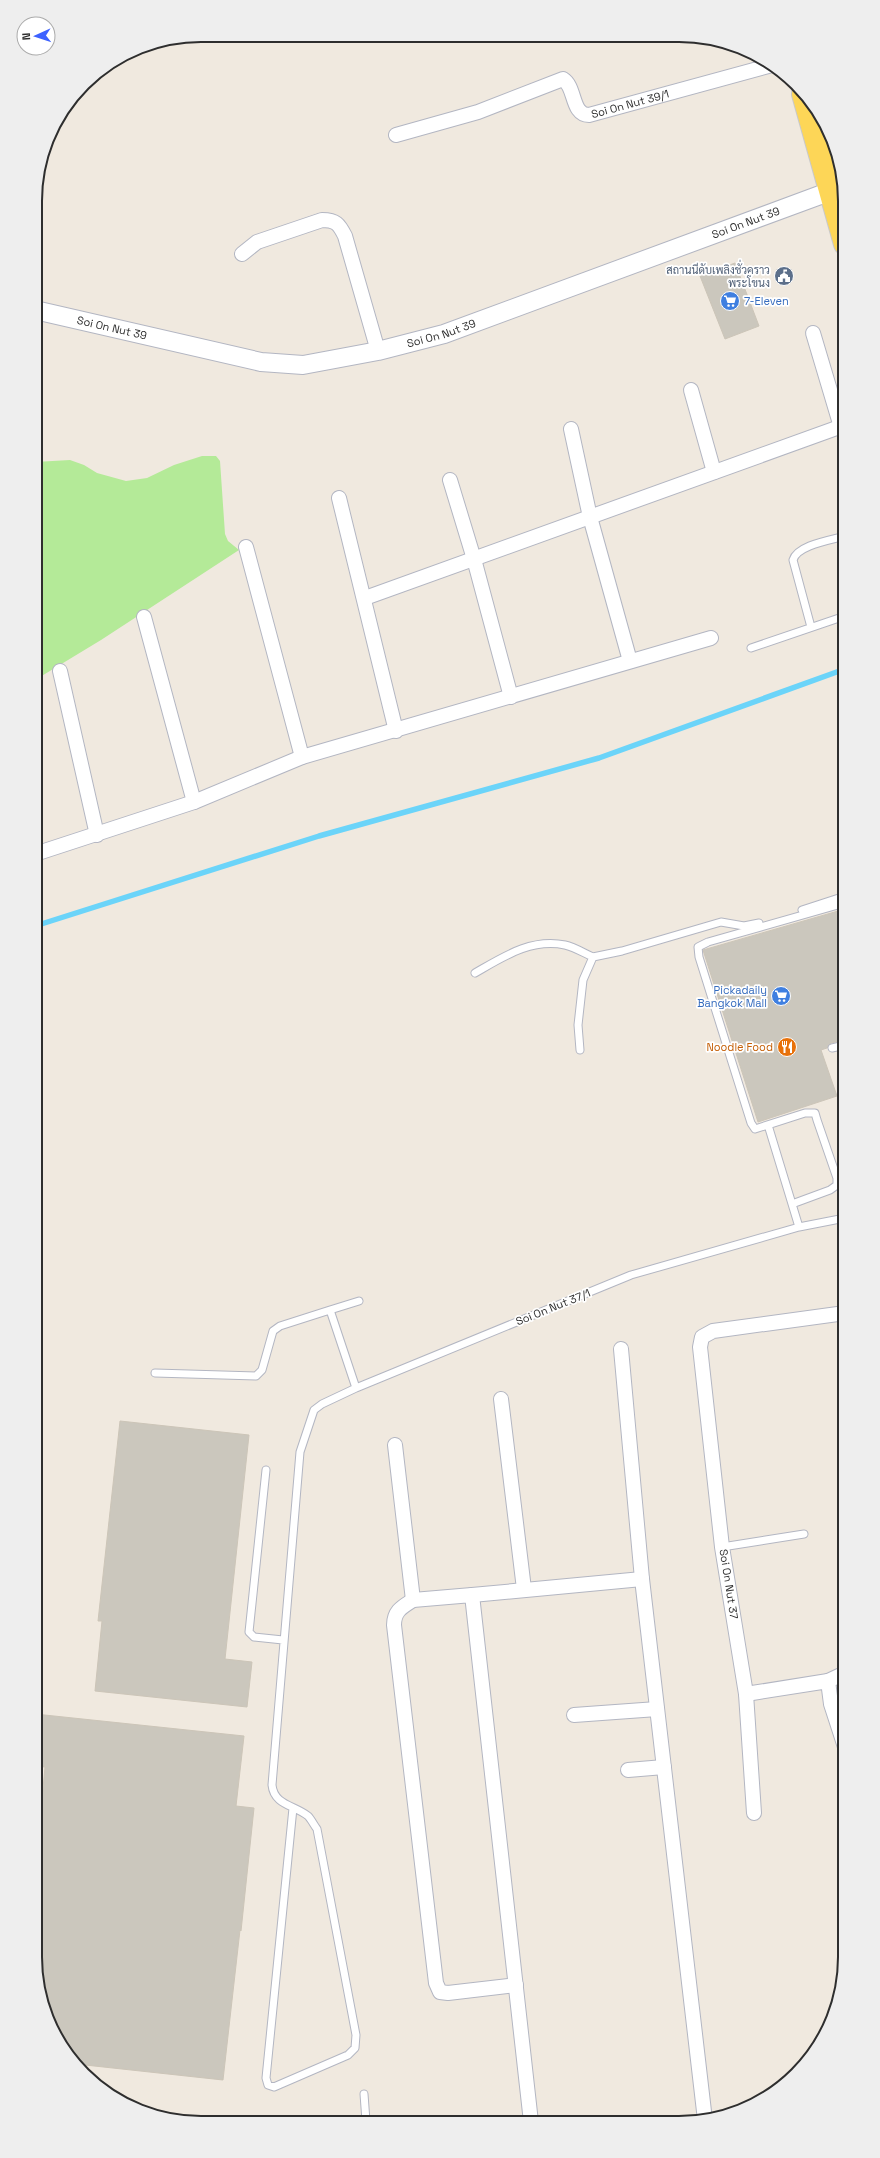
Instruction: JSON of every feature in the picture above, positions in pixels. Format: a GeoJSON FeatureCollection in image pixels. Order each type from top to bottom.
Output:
{"type":"FeatureCollection","features":[{"type":"Feature","properties":{"kind":"main road"},"geometry":{"type":"LineString","coordinates":[[809,110],[836,183],[838,197]]}},
{"type":"Feature","properties":{"kind":"street","name":"Soi On Nut 39/1"},"geometry":{"type":"LineString","coordinates":[[396,135],[478,112],[563,79],[568,82],[578,111],[584,115],[589,115],[764,67]]}},
{"type":"Feature","properties":{"kind":"street","name":"Soi On Nut 39"},"geometry":{"type":"LineString","coordinates":[[42,312],[261,362],[303,365],[378,351],[444,334],[836,183]]}},
{"type":"Feature","properties":{"kind":"street"},"geometry":{"type":"LineString","coordinates":[[242,254],[257,242],[322,220],[332,220],[339,224],[345,236],[378,351]]}},
{"type":"Feature","properties":{"kind":"street"},"geometry":{"type":"LineString","coordinates":[[814,333],[838,410]]}},
{"type":"Feature","properties":{"kind":"street"},"geometry":{"type":"LineString","coordinates":[[691,390],[714,472]]}},
{"type":"Feature","properties":{"kind":"street"},"geometry":{"type":"LineString","coordinates":[[365,598],[838,428]]}},
{"type":"Feature","properties":{"kind":"street"},"geometry":{"type":"LineString","coordinates":[[571,429],[590,517],[630,662]]}},
{"type":"Feature","properties":{"kind":"street"},"geometry":{"type":"LineString","coordinates":[[450,480],[474,558],[511,697]]}},
{"type":"Feature","properties":{"kind":"street"},"geometry":{"type":"LineString","coordinates":[[339,498],[365,598],[396,730]]}},
{"type":"Feature","properties":{"kind":"street"},"geometry":{"type":"LineString","coordinates":[[246,547],[302,757]]}},
{"type":"Feature","properties":{"kind":"street"},"geometry":{"type":"LineString","coordinates":[[144,617],[194,802]]}},
{"type":"Feature","properties":{"kind":"street"},"geometry":{"type":"LineString","coordinates":[[42,852],[194,802],[302,757],[711,638]]}},
{"type":"Feature","properties":{"kind":"street"},"geometry":{"type":"LineString","coordinates":[[60,671],[97,835]]}},
{"type":"Feature","properties":{"kind":"street","name":"Soi On Nut 37"},"geometry":{"type":"LineString","coordinates":[[754,1813],[746,1694],[722,1547],[700,1347],[702,1337],[713,1331],[838,1314]]}},
{"type":"Feature","properties":{"kind":"street"},"geometry":{"type":"LineString","coordinates":[[622,1349],[642,1579],[704,2114]]}},
{"type":"Feature","properties":{"kind":"street"},"geometry":{"type":"LineString","coordinates":[[501,1399],[524,1589]]}},
{"type":"Feature","properties":{"kind":"street"},"geometry":{"type":"LineString","coordinates":[[396,1445],[413,1600]]}},
{"type":"Feature","properties":{"kind":"street"},"geometry":{"type":"LineString","coordinates":[[516,1985],[448,1993],[440,1992],[436,1983],[394,1615],[400,1608],[413,1600],[642,1579]]}},
{"type":"Feature","properties":{"kind":"street"},"geometry":{"type":"LineString","coordinates":[[472,1595],[530,2116]]}},
{"type":"Feature","properties":{"kind":"street"},"geometry":{"type":"LineString","coordinates":[[746,1694],[828,1681],[838,1676]]}},
{"type":"Feature","properties":{"kind":"street"},"geometry":{"type":"LineString","coordinates":[[828,1681],[831,1704],[838,1726]]}},
{"type":"Feature","properties":{"kind":"street"},"geometry":{"type":"LineString","coordinates":[[574,1715],[657,1709]]}},
{"type":"Feature","properties":{"kind":"street"},"geometry":{"type":"LineString","coordinates":[[628,1770],[664,1767]]}},
{"type":"Feature","properties":{"kind":"lane"},"geometry":{"type":"LineString","coordinates":[[811,627],[793,560],[794,556],[802,548],[838,538]]}},
{"type":"Feature","properties":{"kind":"lane"},"geometry":{"type":"LineString","coordinates":[[751,648],[838,618]]}},
{"type":"Feature","properties":{"kind":"lane"},"geometry":{"type":"LineString","coordinates":[[475,973],[517,950],[535,945],[565,945],[593,957],[622,951],[720,922],[744,926],[769,921],[838,898]]}},
{"type":"Feature","properties":{"kind":"lane"},"geometry":{"type":"LineString","coordinates":[[792,1204],[837,1186],[837,1178],[815,1113],[805,1113],[755,1129],[751,1123],[699,957],[698,947],[708,942],[838,905]]}},
{"type":"Feature","properties":{"kind":"lane"},"geometry":{"type":"LineString","coordinates":[[580,1050],[578,1025],[583,980],[593,957]]}},
{"type":"Feature","properties":{"kind":"lane"},"geometry":{"type":"LineString","coordinates":[[832,1048],[838,1047]]}},
{"type":"Feature","properties":{"kind":"lane"},"geometry":{"type":"LineString","coordinates":[[768,1125],[799,1227]]}},
{"type":"Feature","properties":{"kind":"lane","name":"Soi On Nut 37/1"},"geometry":{"type":"LineString","coordinates":[[293,1808],[266,2078],[268,2085],[274,2087],[348,2055],[355,2048],[356,2035],[317,1829],[308,1817],[293,1808],[278,1800],[273,1793],[272,1785],[300,1452],[314,1410],[322,1404],[356,1388],[631,1275],[799,1227],[838,1219]]}},
{"type":"Feature","properties":{"kind":"lane"},"geometry":{"type":"LineString","coordinates":[[155,1373],[256,1376],[262,1370],[273,1331],[280,1326],[359,1301]]}},
{"type":"Feature","properties":{"kind":"lane"},"geometry":{"type":"LineString","coordinates":[[330,1310],[356,1388]]}},
{"type":"Feature","properties":{"kind":"lane"},"geometry":{"type":"LineString","coordinates":[[266,1470],[250,1632],[254,1637],[283,1640]]}},
{"type":"Feature","properties":{"kind":"lane"},"geometry":{"type":"LineString","coordinates":[[722,1547],[804,1534]]}},
{"type":"Feature","properties":{"kind":"lane"},"geometry":{"type":"LineString","coordinates":[[364,2094],[366,2116]]}},
{"type":"Feature","properties":{"kind":"green space"},"geometry":{"type":"Polygon","coordinates":[[[202,456],[216,456],[220,461],[225,534],[228,541],[239,550],[101,640],[42,676],[42,462],[70,460],[84,465],[97,473],[126,481],[147,478],[174,465],[202,456]]]}},
{"type":"Feature","properties":{"kind":"building","name":"7-Eleven"},"geometry":{"type":"Polygon","coordinates":[[[735,263],[759,326],[725,339],[700,276],[735,263]]]}},
{"type":"Feature","properties":{"kind":"building","name":"Pickadaily Bangkok Mall"},"geometry":{"type":"Polygon","coordinates":[[[838,911],[838,1042],[831,1043],[827,1048],[821,1050],[837,1096],[758,1122],[703,950],[838,911]]]}},
{"type":"Feature","properties":{"kind":"building"},"geometry":{"type":"Polygon","coordinates":[[[120,1421],[249,1435],[225,1659],[252,1662],[247,1707],[95,1691],[102,1621],[98,1621],[120,1421]]]}},
{"type":"Feature","properties":{"kind":"building"},"geometry":{"type":"Polygon","coordinates":[[[42,1715],[244,1736],[236,1806],[254,1808],[223,2080],[85,2065],[75,2054],[63,2036],[50,2008],[42,1967],[42,1799],[45,1767],[42,1767],[42,1715]]]}},
{"type":"Feature","properties":{"kind":"waterway"},"geometry":{"type":"LineString","coordinates":[[42,924],[319,836],[599,758],[838,672]]}},
{"type":"Feature","properties":{"kind":"place","name":"สถานนีดับเพลิงชั่วคราว พระโขนง"},"geometry":{"type":"Point","coordinates":[784,276]}},
{"type":"Feature","properties":{"kind":"place","name":"7-Eleven"},"geometry":{"type":"Point","coordinates":[730,301]}},
{"type":"Feature","properties":{"kind":"place","name":"Pickadaily Bangkok Mall"},"geometry":{"type":"Point","coordinates":[781,996]}},
{"type":"Feature","properties":{"kind":"place","name":"Noodle Food"},"geometry":{"type":"Point","coordinates":[787,1047]}}]}
